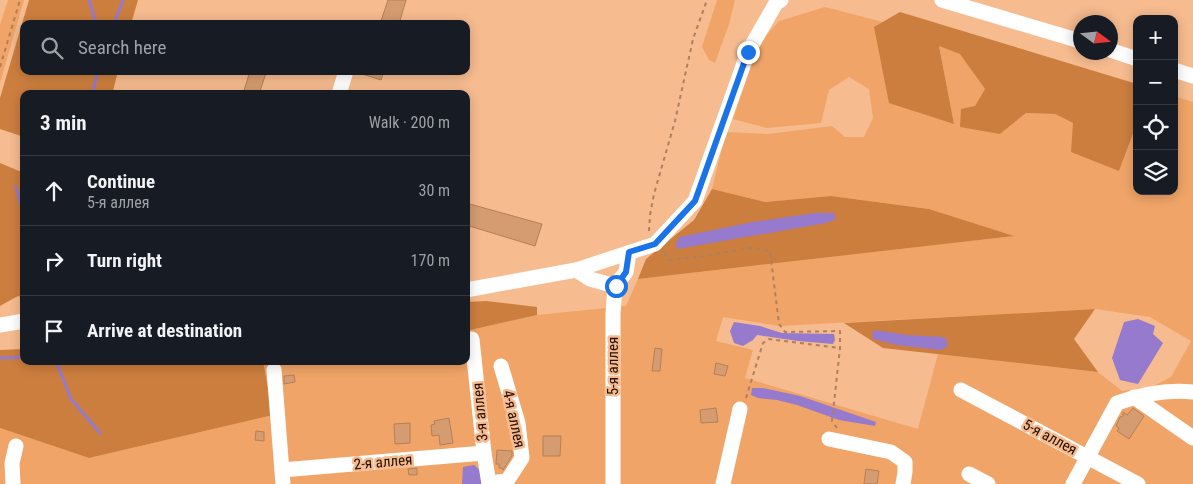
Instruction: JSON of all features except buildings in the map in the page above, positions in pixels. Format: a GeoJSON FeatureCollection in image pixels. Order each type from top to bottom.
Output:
{"type":"FeatureCollection","features":[{"type":"Feature","properties":{"kind":"street"},"geometry":{"type":"LineString","coordinates":[[470,289],[576,270],[655,244],[695,201],[748,52],[776,3],[781,0]]}},
{"type":"Feature","properties":{"kind":"street"},"geometry":{"type":"LineString","coordinates":[[942,0],[1073,39]]}},
{"type":"Feature","properties":{"kind":"street"},"geometry":{"type":"LineString","coordinates":[[1118,53],[1133,58]]}},
{"type":"Feature","properties":{"kind":"street"},"geometry":{"type":"LineString","coordinates":[[1178,71],[1193,76]]}},
{"type":"Feature","properties":{"kind":"street"},"geometry":{"type":"LineString","coordinates":[[340,90],[345,75]]}},
{"type":"Feature","properties":{"kind":"street","name":"5-я аллея"},"geometry":{"type":"LineString","coordinates":[[613,484],[612,314],[616,286],[626,272],[634,251]]}},
{"type":"Feature","properties":{"kind":"street"},"geometry":{"type":"LineString","coordinates":[[576,270],[590,279],[616,286]]}},
{"type":"Feature","properties":{"kind":"street"},"geometry":{"type":"LineString","coordinates":[[0,325],[20,322]]}},
{"type":"Feature","properties":{"kind":"street","name":"3-я аллея"},"geometry":{"type":"LineString","coordinates":[[472,339],[489,483]]}},
{"type":"Feature","properties":{"kind":"street","name":"4-я аллея"},"geometry":{"type":"LineString","coordinates":[[489,483],[507,481],[522,458],[518,423],[501,366]]}},
{"type":"Feature","properties":{"kind":"street"},"geometry":{"type":"LineString","coordinates":[[274,370],[283,477]]}},
{"type":"Feature","properties":{"kind":"street","name":"5-я аллея"},"geometry":{"type":"LineString","coordinates":[[961,390],[1138,484]]}},
{"type":"Feature","properties":{"kind":"street"},"geometry":{"type":"LineString","coordinates":[[1073,484],[1117,403],[1134,397],[1174,390],[1193,392]]}},
{"type":"Feature","properties":{"kind":"street"},"geometry":{"type":"LineString","coordinates":[[1134,397],[1193,438]]}},
{"type":"Feature","properties":{"kind":"street"},"geometry":{"type":"LineString","coordinates":[[723,484],[740,409]]}},
{"type":"Feature","properties":{"kind":"street"},"geometry":{"type":"LineString","coordinates":[[829,439],[891,452],[905,462],[903,484]]}},
{"type":"Feature","properties":{"kind":"street"},"geometry":{"type":"LineString","coordinates":[[13,484],[12,463],[16,446]]}},
{"type":"Feature","properties":{"kind":"street","name":"2-я аллея"},"geometry":{"type":"LineString","coordinates":[[283,477],[484,453]]}},
{"type":"Feature","properties":{"kind":"street"},"geometry":{"type":"LineString","coordinates":[[968,474],[988,484]]}},
{"type":"Feature","properties":{"kind":"path"},"geometry":{"type":"LineString","coordinates":[[0,67],[20,0]]}},
{"type":"Feature","properties":{"kind":"path"},"geometry":{"type":"LineString","coordinates":[[707,0],[693,38],[675,120],[651,208],[649,229],[655,244],[670,260],[751,248],[770,251],[779,324],[785,332],[840,331],[840,348],[832,421]]}},
{"type":"Feature","properties":{"kind":"path"},"geometry":{"type":"LineString","coordinates":[[740,409],[747,396],[764,343],[769,340],[840,348]]}},
{"type":"Feature","properties":{"kind":"shaded area"},"geometry":{"type":"Polygon","coordinates":[[[8,0],[24,0],[0,83],[0,25],[8,0]]]}},
{"type":"Feature","properties":{"kind":"shaded area"},"geometry":{"type":"Polygon","coordinates":[[[29,0],[138,0],[132,20],[23,20],[29,0]]]}},
{"type":"Feature","properties":{"kind":"shaded area"},"geometry":{"type":"Polygon","coordinates":[[[717,0],[735,0],[729,24],[715,63],[709,60],[702,47],[717,0]]]}},
{"type":"Feature","properties":{"kind":"shaded area"},"geometry":{"type":"Polygon","coordinates":[[[825,7],[883,22],[874,28],[954,124],[939,46],[960,53],[985,89],[975,106],[1000,134],[1026,113],[1055,114],[1073,123],[1119,171],[1133,134],[1133,195],[1178,195],[1178,97],[1193,102],[1193,484],[0,484],[0,428],[89,458],[273,415],[264,365],[470,365],[470,330],[537,315],[626,306],[638,279],[1013,236],[929,209],[831,196],[765,202],[712,189],[726,132],[768,134],[832,126],[845,137],[864,137],[873,118],[869,89],[849,77],[829,90],[821,123],[767,128],[733,119],[758,45],[779,21],[825,7]],[[1095,309],[779,326],[723,317],[716,341],[753,350],[745,378],[918,429],[938,354],[1098,372],[1122,391],[1152,387],[1171,377],[1191,341],[1150,317],[1095,309]]]}},
{"type":"Feature","properties":{"kind":"shaded area"},"geometry":{"type":"Polygon","coordinates":[[[900,12],[1133,83],[1133,134],[1119,171],[1071,152],[1073,123],[1055,114],[1026,113],[1000,134],[960,127],[961,109],[975,106],[985,89],[960,54],[939,46],[954,124],[889,103],[874,27],[900,12]]]}},
{"type":"Feature","properties":{"kind":"shaded area"},"geometry":{"type":"Polygon","coordinates":[[[20,30],[20,75],[117,75],[113,90],[20,90],[20,136],[0,129],[0,98],[20,30]]]}},
{"type":"Feature","properties":{"kind":"shaded area"},"geometry":{"type":"Polygon","coordinates":[[[0,163],[20,171],[20,297],[0,306],[0,163]]]}},
{"type":"Feature","properties":{"kind":"shaded area"},"geometry":{"type":"Polygon","coordinates":[[[712,189],[765,202],[831,196],[929,209],[1014,236],[638,279],[646,259],[694,220],[712,189]]]}},
{"type":"Feature","properties":{"kind":"shaded area"},"geometry":{"type":"Polygon","coordinates":[[[815,213],[834,213],[836,219],[826,223],[677,249],[676,244],[679,237],[753,222],[815,213]]]}},
{"type":"Feature","properties":{"kind":"shaded area"},"geometry":{"type":"Polygon","coordinates":[[[486,301],[537,307],[537,315],[470,330],[470,302],[486,301]]]}},
{"type":"Feature","properties":{"kind":"shaded area"},"geometry":{"type":"Polygon","coordinates":[[[1095,309],[1074,339],[1098,372],[883,348],[844,323],[1095,309]]]}},
{"type":"Feature","properties":{"kind":"shaded area"},"geometry":{"type":"Polygon","coordinates":[[[1138,319],[1155,326],[1153,334],[1163,343],[1138,384],[1120,380],[1112,358],[1124,322],[1138,319]]]}},
{"type":"Feature","properties":{"kind":"shaded area"},"geometry":{"type":"Polygon","coordinates":[[[734,322],[760,326],[782,333],[834,334],[835,340],[833,344],[757,335],[743,346],[734,343],[730,331],[734,322]]]}},
{"type":"Feature","properties":{"kind":"shaded area"},"geometry":{"type":"Polygon","coordinates":[[[875,330],[907,335],[942,337],[947,339],[947,347],[940,350],[897,345],[873,339],[872,334],[875,330]]]}},
{"type":"Feature","properties":{"kind":"shaded area"},"geometry":{"type":"Polygon","coordinates":[[[20,349],[20,365],[264,365],[273,415],[89,458],[0,428],[0,350],[20,349]]]}},
{"type":"Feature","properties":{"kind":"shaded area"},"geometry":{"type":"Polygon","coordinates":[[[752,388],[763,388],[800,396],[876,422],[875,426],[839,420],[797,405],[758,398],[751,395],[752,388]]]}},
{"type":"Feature","properties":{"kind":"shaded area"},"geometry":{"type":"Polygon","coordinates":[[[474,465],[481,471],[483,484],[462,484],[463,467],[474,465]]]}},
{"type":"Feature","properties":{"kind":"waterway"},"geometry":{"type":"LineString","coordinates":[[89,0],[95,20]]}},
{"type":"Feature","properties":{"kind":"waterway"},"geometry":{"type":"LineString","coordinates":[[116,20],[123,0]]}},
{"type":"Feature","properties":{"kind":"waterway"},"geometry":{"type":"LineString","coordinates":[[93,90],[97,75]]}},
{"type":"Feature","properties":{"kind":"waterway"},"geometry":{"type":"LineString","coordinates":[[16,187],[20,202]]}},
{"type":"Feature","properties":{"kind":"waterway"},"geometry":{"type":"LineString","coordinates":[[0,358],[20,357]]}},
{"type":"Feature","properties":{"kind":"waterway"},"geometry":{"type":"LineString","coordinates":[[58,365],[71,399],[100,433]]}},
{"type":"Feature","properties":{"kind":"route"},"geometry":{"type":"LineString","coordinates":[[616,286],[626,272],[629,252],[655,244],[695,201],[748,52]]}}]}
